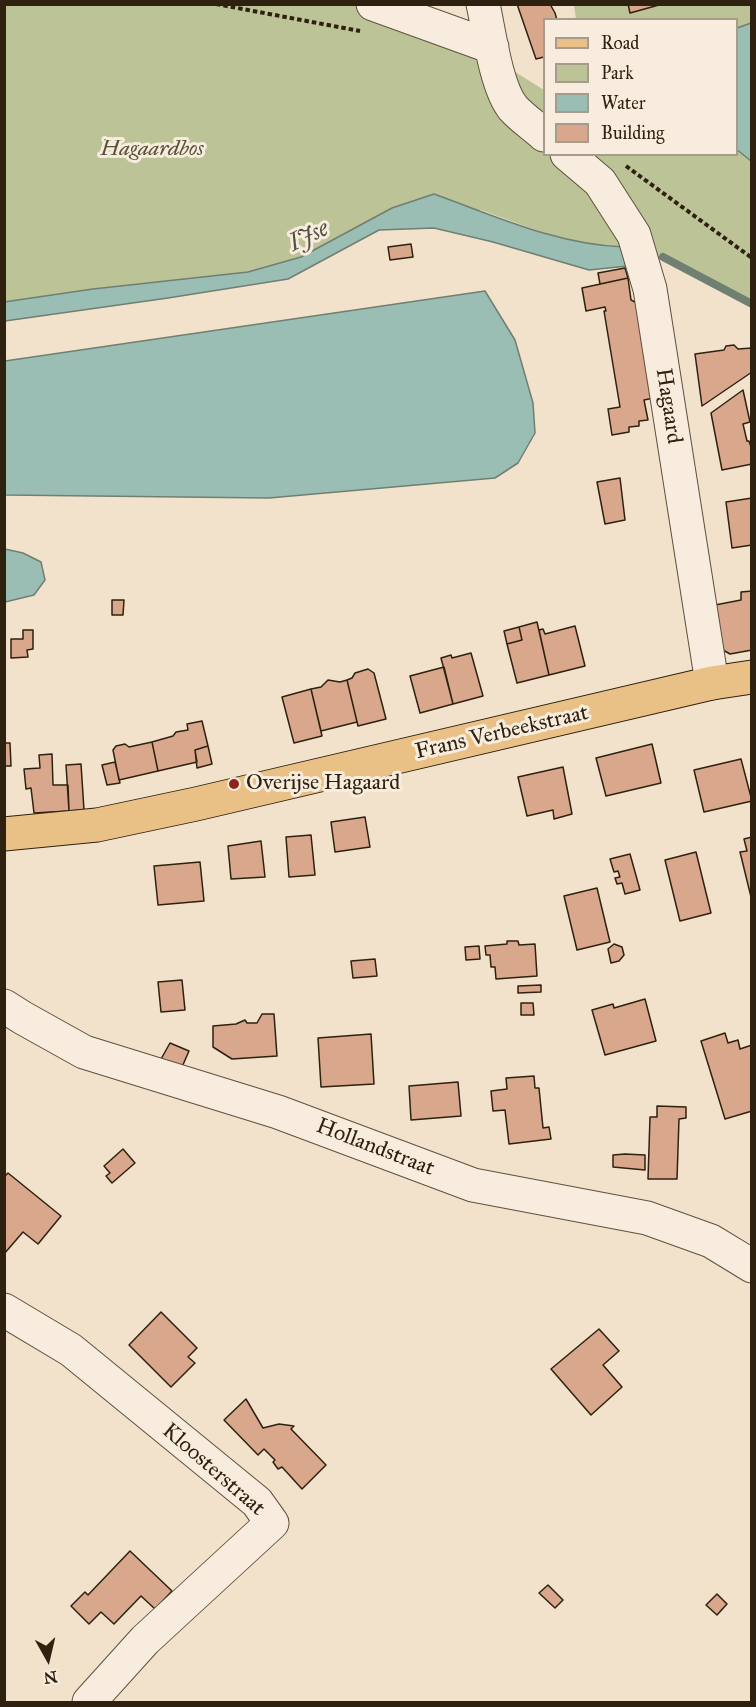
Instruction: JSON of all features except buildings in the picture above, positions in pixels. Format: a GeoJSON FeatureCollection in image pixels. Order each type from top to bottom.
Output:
{"type":"FeatureCollection","features":[{"type":"Feature","properties":{"kind":"main road","name":"Frans Verbeekstraat"},"geometry":{"type":"LineString","coordinates":[[4,834],[119,821],[712,683],[752,677]]}},
{"type":"Feature","properties":{"kind":"street"},"geometry":{"type":"LineString","coordinates":[[483,4],[505,96],[512,107],[543,134]]}},
{"type":"Feature","properties":{"kind":"street"},"geometry":{"type":"LineString","coordinates":[[369,19],[492,47]]}},
{"type":"Feature","properties":{"kind":"street","name":"Hagaard"},"geometry":{"type":"LineString","coordinates":[[569,156],[600,182],[634,235],[650,289],[712,683]]}},
{"type":"Feature","properties":{"kind":"street","name":"Hollandstraat"},"geometry":{"type":"LineString","coordinates":[[4,1006],[84,1052],[278,1112],[473,1185],[647,1218],[711,1241],[752,1266]]}},
{"type":"Feature","properties":{"kind":"street","name":"Kloosterstraat"},"geometry":{"type":"LineString","coordinates":[[4,1310],[71,1350],[257,1502],[272,1523],[146,1640],[89,1702]]}},
{"type":"Feature","properties":{"kind":"path"},"geometry":{"type":"LineString","coordinates":[[216,4],[369,19]]}},
{"type":"Feature","properties":{"kind":"path"},"geometry":{"type":"LineString","coordinates":[[620,161],[752,258]]}},
{"type":"Feature","properties":{"kind":"green space","name":"Hagaardbos"},"geometry":{"type":"Polygon","coordinates":[[[4,5],[395,5],[543,89],[543,156],[738,156],[738,150],[751,161],[751,304],[663,257],[621,261],[481,210],[370,229],[274,275],[5,316],[4,5]]]}},
{"type":"Feature","properties":{"kind":"green space"},"geometry":{"type":"Polygon","coordinates":[[[574,5],[751,5],[751,23],[738,28],[738,18],[576,18],[574,5]]]}},
{"type":"Feature","properties":{"kind":"water"},"geometry":{"type":"Polygon","coordinates":[[[752,23],[751,161],[738,151],[738,28],[752,23]]]}},
{"type":"Feature","properties":{"kind":"water"},"geometry":{"type":"Polygon","coordinates":[[[434,194],[551,235],[599,245],[624,247],[628,266],[589,270],[493,242],[434,228],[379,230],[288,279],[5,321],[4,302],[93,289],[248,272],[301,257],[392,208],[434,194]]]}},
{"type":"Feature","properties":{"kind":"water"},"geometry":{"type":"Polygon","coordinates":[[[485,291],[515,340],[533,403],[535,433],[518,463],[495,478],[269,498],[5,495],[5,361],[485,291]]]}},
{"type":"Feature","properties":{"kind":"water"},"geometry":{"type":"Polygon","coordinates":[[[5,549],[23,553],[41,562],[45,580],[34,595],[5,602],[5,549]]]}},
{"type":"Feature","properties":{"kind":"waterway","name":"IJse"},"geometry":{"type":"LineString","coordinates":[[663,257],[752,304]]}},
{"type":"Feature","properties":{"kind":"place","name":"Overijse Hagaard"},"geometry":{"type":"Point","coordinates":[234,784]}}]}
